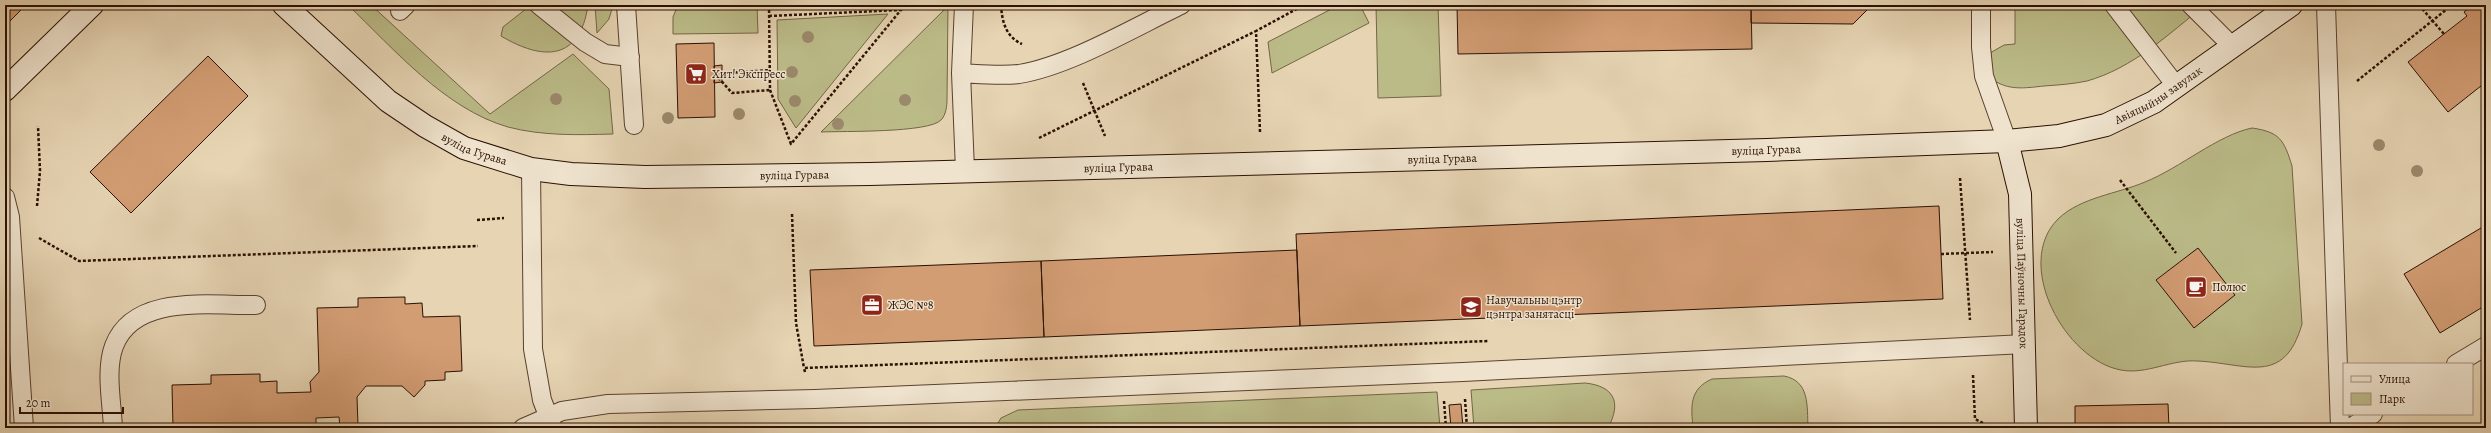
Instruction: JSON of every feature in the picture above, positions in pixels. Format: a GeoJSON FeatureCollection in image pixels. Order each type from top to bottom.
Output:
{"type":"FeatureCollection","features":[{"type":"Feature","properties":{"kind":"street"},"geometry":{"type":"LineString","coordinates":[[5,90],[92,5]]}},
{"type":"Feature","properties":{"kind":"street","name":"вуліца Гурава"},"geometry":{"type":"LineString","coordinates":[[284,5],[388,100],[425,126],[464,148],[531,169],[571,174],[645,177],[965,170],[1767,150],[2007,140]]}},
{"type":"Feature","properties":{"kind":"street","name":"Авіяцыйны завулак"},"geometry":{"type":"LineString","coordinates":[[2007,140],[2059,136],[2106,125],[2154,102],[2291,5]]}},
{"type":"Feature","properties":{"kind":"street","name":"вуліца Паўночны Гарадок"},"geometry":{"type":"LineString","coordinates":[[2007,140],[2020,194],[2026,428]]}},
{"type":"Feature","properties":{"kind":"lane"},"geometry":{"type":"LineString","coordinates":[[539,5],[585,42],[605,54],[630,57]]}},
{"type":"Feature","properties":{"kind":"lane"},"geometry":{"type":"LineString","coordinates":[[626,5],[634,125]]}},
{"type":"Feature","properties":{"kind":"lane"},"geometry":{"type":"LineString","coordinates":[[964,5],[962,73],[965,170]]}},
{"type":"Feature","properties":{"kind":"lane"},"geometry":{"type":"LineString","coordinates":[[962,73],[1018,74],[1037,70],[1072,57],[1181,5]]}},
{"type":"Feature","properties":{"kind":"lane"},"geometry":{"type":"LineString","coordinates":[[1981,5],[1981,47],[1984,76],[2007,140]]}},
{"type":"Feature","properties":{"kind":"lane"},"geometry":{"type":"LineString","coordinates":[[2114,5],[2177,87]]}},
{"type":"Feature","properties":{"kind":"lane"},"geometry":{"type":"LineString","coordinates":[[2191,5],[2232,46]]}},
{"type":"Feature","properties":{"kind":"lane"},"geometry":{"type":"LineString","coordinates":[[2326,5],[2340,428]]}},
{"type":"Feature","properties":{"kind":"lane"},"geometry":{"type":"LineString","coordinates":[[531,169],[533,349],[538,385],[550,422]]}},
{"type":"Feature","properties":{"kind":"lane"},"geometry":{"type":"LineString","coordinates":[[5,197],[10,217],[12,236],[24,428]]}},
{"type":"Feature","properties":{"kind":"lane"},"geometry":{"type":"LineString","coordinates":[[5,258],[12,236]]}},
{"type":"Feature","properties":{"kind":"lane"},"geometry":{"type":"LineString","coordinates":[[113,428],[110,368],[114,346],[125,327],[142,313],[165,307],[256,305]]}},
{"type":"Feature","properties":{"kind":"lane"},"geometry":{"type":"LineString","coordinates":[[524,428],[550,422],[576,407],[608,404],[815,398],[1706,361],[2025,344]]}},
{"type":"Feature","properties":{"kind":"lane"},"geometry":{"type":"LineString","coordinates":[[2458,363],[2486,346]]}},
{"type":"Feature","properties":{"kind":"lane"},"geometry":{"type":"LineString","coordinates":[[2350,428],[2371,415]]}},
{"type":"Feature","properties":{"kind":"path"},"geometry":{"type":"LineString","coordinates":[[769,5],[770,90],[791,144],[905,5]]}},
{"type":"Feature","properties":{"kind":"path"},"geometry":{"type":"LineString","coordinates":[[1001,5],[1006,29],[1012,38],[1025,45]]}},
{"type":"Feature","properties":{"kind":"path"},"geometry":{"type":"LineString","coordinates":[[1039,138],[1256,31],[1304,5]]}},
{"type":"Feature","properties":{"kind":"path"},"geometry":{"type":"LineString","coordinates":[[2419,5],[2444,34]]}},
{"type":"Feature","properties":{"kind":"path"},"geometry":{"type":"LineString","coordinates":[[2356,81],[2452,5]]}},
{"type":"Feature","properties":{"kind":"path"},"geometry":{"type":"LineString","coordinates":[[769,16],[900,10]]}},
{"type":"Feature","properties":{"kind":"path"},"geometry":{"type":"LineString","coordinates":[[1256,31],[1260,132]]}},
{"type":"Feature","properties":{"kind":"path"},"geometry":{"type":"LineString","coordinates":[[1072,57],[1096,110],[1105,136]]}},
{"type":"Feature","properties":{"kind":"path"},"geometry":{"type":"LineString","coordinates":[[770,70],[715,74],[732,93],[770,90]]}},
{"type":"Feature","properties":{"kind":"path"},"geometry":{"type":"LineString","coordinates":[[1960,178],[1975,419],[1993,428]]}},
{"type":"Feature","properties":{"kind":"path"},"geometry":{"type":"LineString","coordinates":[[2120,180],[2176,253]]}},
{"type":"Feature","properties":{"kind":"path"},"geometry":{"type":"LineString","coordinates":[[792,214],[796,329],[804,368],[815,398]]}},
{"type":"Feature","properties":{"kind":"path"},"geometry":{"type":"LineString","coordinates":[[34,234],[79,261],[478,246]]}},
{"type":"Feature","properties":{"kind":"path"},"geometry":{"type":"LineString","coordinates":[[1941,254],[1997,252]]}},
{"type":"Feature","properties":{"kind":"path"},"geometry":{"type":"LineString","coordinates":[[804,368],[1492,341]]}},
{"type":"Feature","properties":{"kind":"green space"},"geometry":{"type":"Polygon","coordinates":[[[348,5],[371,5],[490,114],[573,54],[609,89],[613,134],[573,135],[534,132],[508,127],[485,118],[463,107],[422,76],[348,5]]]}},
{"type":"Feature","properties":{"kind":"green space"},"geometry":{"type":"Polygon","coordinates":[[[531,5],[588,5],[584,23],[577,37],[568,46],[557,51],[545,52],[531,50],[501,36],[503,27],[531,5]]]}},
{"type":"Feature","properties":{"kind":"green space"},"geometry":{"type":"Polygon","coordinates":[[[595,5],[613,5],[609,19],[597,33],[595,5]]]}},
{"type":"Feature","properties":{"kind":"green space"},"geometry":{"type":"Polygon","coordinates":[[[678,5],[757,5],[758,33],[673,34],[673,17],[678,5]]]}},
{"type":"Feature","properties":{"kind":"green space"},"geometry":{"type":"Polygon","coordinates":[[[1339,5],[1360,5],[1369,23],[1272,73],[1268,42],[1339,5]]]}},
{"type":"Feature","properties":{"kind":"green space"},"geometry":{"type":"Polygon","coordinates":[[[1376,5],[1438,5],[1441,96],[1378,98],[1376,5]]]}},
{"type":"Feature","properties":{"kind":"green space"},"geometry":{"type":"Polygon","coordinates":[[[2015,5],[2205,5],[2150,49],[2120,68],[2087,81],[2060,85],[2017,88],[1998,83],[1992,79],[1990,53],[2004,45],[2015,44],[2015,5]]]}},
{"type":"Feature","properties":{"kind":"green space"},"geometry":{"type":"Polygon","coordinates":[[[948,6],[947,102],[945,113],[941,120],[933,124],[904,129],[821,132],[948,6]]]}},
{"type":"Feature","properties":{"kind":"green space"},"geometry":{"type":"Polygon","coordinates":[[[888,14],[796,128],[778,99],[777,20],[888,14]]]}},
{"type":"Feature","properties":{"kind":"green space"},"geometry":{"type":"Polygon","coordinates":[[[2252,128],[2269,132],[2280,139],[2292,166],[2302,324],[2294,344],[2285,357],[2274,364],[2261,367],[2188,361],[2149,369],[2130,371],[2121,370],[2100,362],[2081,349],[2065,330],[2052,308],[2043,284],[2041,260],[2045,238],[2058,219],[2077,206],[2145,182],[2172,169],[2212,144],[2226,137],[2252,128]]]}},
{"type":"Feature","properties":{"kind":"green space"},"geometry":{"type":"Polygon","coordinates":[[[1784,376],[1799,383],[1803,389],[1807,403],[1808,428],[1693,428],[1693,399],[1695,393],[1704,383],[1712,379],[1784,376]]]}},
{"type":"Feature","properties":{"kind":"green space"},"geometry":{"type":"Polygon","coordinates":[[[1585,383],[1603,388],[1613,397],[1615,403],[1614,410],[1608,428],[1474,428],[1471,390],[1585,383]]]}},
{"type":"Feature","properties":{"kind":"green space"},"geometry":{"type":"Polygon","coordinates":[[[1437,392],[1440,428],[995,428],[1001,418],[1018,410],[1437,392]]]}},
{"type":"Feature","properties":{"kind":"green space"},"geometry":{"type":"Polygon","coordinates":[[[969,424],[976,428],[841,428],[849,427],[969,424]]]}},
{"type":"Feature","properties":{"kind":"building"},"geometry":{"type":"Polygon","coordinates":[[[5,5],[16,5],[21,10],[5,26],[5,5]]]}},
{"type":"Feature","properties":{"kind":"building"},"geometry":{"type":"Polygon","coordinates":[[[1457,5],[1751,5],[1752,49],[1458,54],[1457,5]]]}},
{"type":"Feature","properties":{"kind":"building"},"geometry":{"type":"Polygon","coordinates":[[[1751,5],[1872,5],[1853,24],[1751,23],[1751,5]]]}},
{"type":"Feature","properties":{"kind":"building"},"geometry":{"type":"Polygon","coordinates":[[[2473,5],[2486,5],[2486,82],[2448,112],[2408,62],[2467,16],[2464,12],[2473,5]]]}},
{"type":"Feature","properties":{"kind":"building","name":"Хит! Экспресс"},"geometry":{"type":"Polygon","coordinates":[[[714,43],[715,117],[678,118],[676,44],[714,43]]]}},
{"type":"Feature","properties":{"kind":"building"},"geometry":{"type":"Polygon","coordinates":[[[208,56],[248,96],[131,213],[90,172],[208,56]]]}},
{"type":"Feature","properties":{"kind":"building"},"geometry":{"type":"Polygon","coordinates":[[[722,65],[722,82],[714,83],[714,66],[722,65]]]}},
{"type":"Feature","properties":{"kind":"building"},"geometry":{"type":"Polygon","coordinates":[[[1939,206],[1943,299],[1300,326],[1296,234],[1939,206]]]}},
{"type":"Feature","properties":{"kind":"building"},"geometry":{"type":"Polygon","coordinates":[[[2486,225],[2486,305],[2440,333],[2404,274],[2486,225]]]}},
{"type":"Feature","properties":{"kind":"building","name":"Полюс"},"geometry":{"type":"Polygon","coordinates":[[[2198,248],[2235,295],[2194,328],[2156,280],[2198,248]]]}},
{"type":"Feature","properties":{"kind":"building"},"geometry":{"type":"Polygon","coordinates":[[[1297,250],[1300,326],[1044,337],[1041,261],[1297,250]]]}},
{"type":"Feature","properties":{"kind":"building"},"geometry":{"type":"Polygon","coordinates":[[[1041,261],[1044,337],[814,346],[810,270],[1041,261]]]}},
{"type":"Feature","properties":{"kind":"building"},"geometry":{"type":"Polygon","coordinates":[[[405,297],[405,304],[422,303],[423,317],[460,316],[462,371],[445,372],[445,380],[425,381],[425,385],[414,397],[402,386],[366,386],[357,397],[358,426],[340,427],[339,417],[316,418],[316,428],[173,428],[172,385],[211,384],[211,375],[260,374],[260,382],[277,381],[277,393],[311,392],[310,382],[319,372],[317,308],[358,307],[358,298],[405,297]]]}},
{"type":"Feature","properties":{"kind":"building"},"geometry":{"type":"Polygon","coordinates":[[[1461,404],[1463,428],[1451,428],[1449,405],[1461,404]]]}},
{"type":"Feature","properties":{"kind":"building"},"geometry":{"type":"Polygon","coordinates":[[[2168,404],[2169,428],[2075,428],[2075,406],[2168,404]]]}},
{"type":"Feature","properties":{"kind":"place","name":"Хит! Экспресс"},"geometry":{"type":"Point","coordinates":[696,74]}},
{"type":"Feature","properties":{"kind":"place","name":"Полюс"},"geometry":{"type":"Point","coordinates":[2196,287]}},
{"type":"Feature","properties":{"kind":"place","name":"ЖЭС №8"},"geometry":{"type":"Point","coordinates":[872,305]}},
{"type":"Feature","properties":{"kind":"place","name":"Навучальны цэнтр цэнтра занятасці"},"geometry":{"type":"Point","coordinates":[1471,307]}}]}
